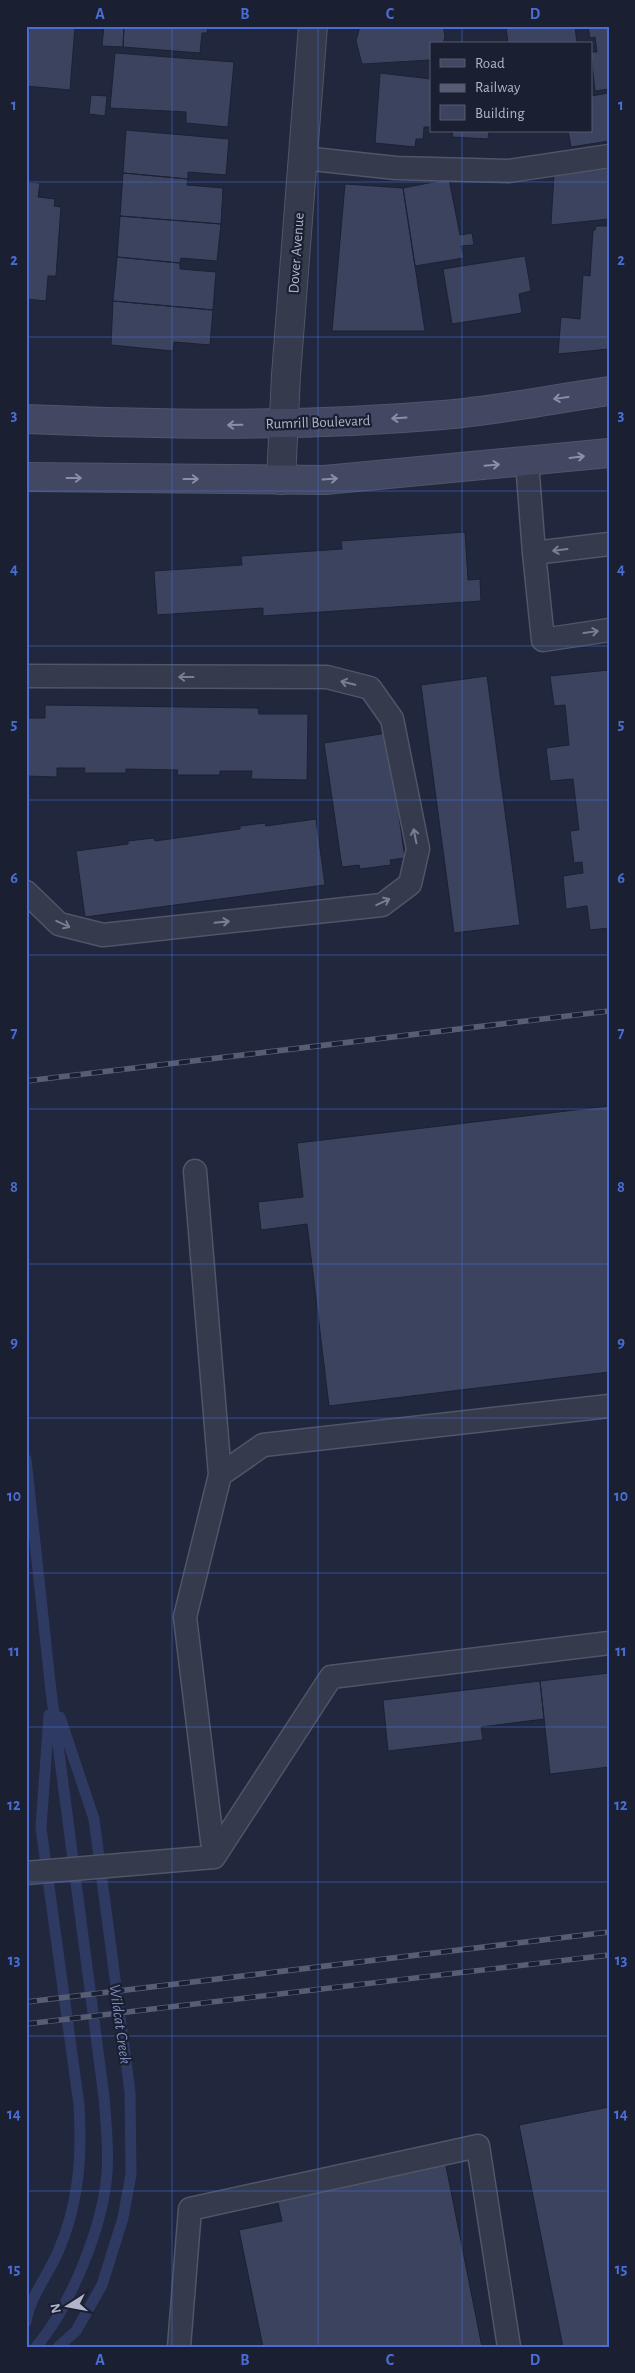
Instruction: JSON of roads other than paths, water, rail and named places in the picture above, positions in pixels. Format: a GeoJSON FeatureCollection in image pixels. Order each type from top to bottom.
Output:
{"type":"FeatureCollection","features":[{"type":"Feature","properties":{"kind":"main road","name":"Rumrill Boulevard"},"geometry":{"type":"LineString","coordinates":[[26,419],[234,425],[327,422],[445,415],[609,391]]}},
{"type":"Feature","properties":{"kind":"main road"},"geometry":{"type":"LineString","coordinates":[[26,477],[325,480],[609,453]]}},
{"type":"Feature","properties":{"kind":"street","name":"Dover Avenue"},"geometry":{"type":"LineString","coordinates":[[281,480],[313,26]]}},
{"type":"Feature","properties":{"kind":"lane"},"geometry":{"type":"LineString","coordinates":[[303,158],[396,168],[509,171],[609,156]]}},
{"type":"Feature","properties":{"kind":"lane"},"geometry":{"type":"LineString","coordinates":[[527,462],[543,640],[609,630]]}},
{"type":"Feature","properties":{"kind":"lane"},"geometry":{"type":"LineString","coordinates":[[534,553],[609,544]]}},
{"type":"Feature","properties":{"kind":"lane"},"geometry":{"type":"LineString","coordinates":[[26,676],[327,678],[370,688],[392,718],[418,849],[410,884],[382,905],[104,936],[60,924],[26,892]]}},
{"type":"Feature","properties":{"kind":"lane"},"geometry":{"type":"LineString","coordinates":[[195,1171],[220,1476],[185,1617],[214,1857]]}},
{"type":"Feature","properties":{"kind":"lane"},"geometry":{"type":"LineString","coordinates":[[220,1476],[262,1445],[609,1406]]}},
{"type":"Feature","properties":{"kind":"lane"},"geometry":{"type":"LineString","coordinates":[[214,1857],[331,1677],[609,1644]]}},
{"type":"Feature","properties":{"kind":"lane"},"geometry":{"type":"LineString","coordinates":[[26,1873],[214,1857]]}},
{"type":"Feature","properties":{"kind":"lane"},"geometry":{"type":"LineString","coordinates":[[179,2347],[190,2209],[478,2146],[509,2347]]}},
{"type":"Feature","properties":{"kind":"waterway","name":"Wildcat Creek"},"geometry":{"type":"LineString","coordinates":[[26,1459],[51,1691],[104,2097],[108,2154],[104,2194],[92,2241],[73,2288],[49,2330],[36,2347]]}},
{"type":"Feature","properties":{"kind":"waterway","name":"Wildcat Creek"},"geometry":{"type":"LineString","coordinates":[[26,2322],[31,2304],[54,2261],[71,2216],[78,2180],[80,2143],[79,2105],[41,1828],[49,1715]]}},
{"type":"Feature","properties":{"kind":"waterway","name":"Wildcat Creek"},"geometry":{"type":"LineString","coordinates":[[58,2347],[76,2331],[102,2285],[123,2218],[131,2174],[130,2092],[94,1819],[60,1717]]}},
{"type":"Feature","properties":{"kind":"railway"},"geometry":{"type":"LineString","coordinates":[[26,1081],[609,1011]]}},
{"type":"Feature","properties":{"kind":"railway"},"geometry":{"type":"LineString","coordinates":[[26,2002],[609,1932]]}},
{"type":"Feature","properties":{"kind":"railway"},"geometry":{"type":"LineString","coordinates":[[26,2024],[609,1955]]}}]}
